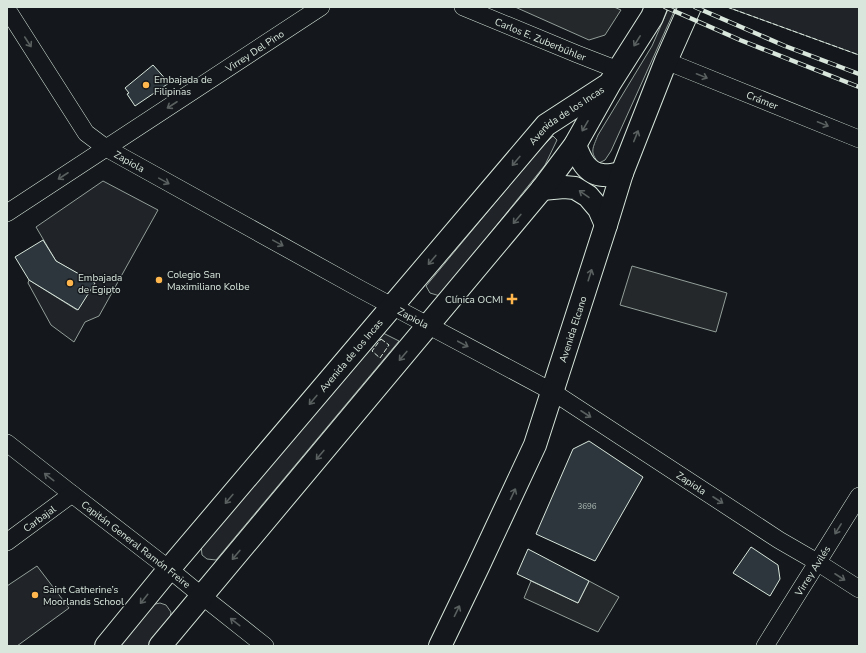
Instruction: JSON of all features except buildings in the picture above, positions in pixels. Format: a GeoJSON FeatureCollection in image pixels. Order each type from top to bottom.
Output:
{"type":"FeatureCollection","features":[{"type":"Feature","properties":{"kind":"main road"},"geometry":{"type":"LineString","coordinates":[[614,77],[652,17],[656,7]]}},
{"type":"Feature","properties":{"kind":"main road","name":"Avenida Elcano"},"geometry":{"type":"LineString","coordinates":[[440,646],[482,560],[535,445],[622,173],[666,61],[690,7]]}},
{"type":"Feature","properties":{"kind":"main road","name":"Avenida de los Incas"},"geometry":{"type":"LineString","coordinates":[[160,646],[542,189],[575,144],[614,77]]}},
{"type":"Feature","properties":{"kind":"main road","name":"Avenida de los Incas"},"geometry":{"type":"LineString","coordinates":[[106,646],[169,569],[546,125],[614,77]]}},
{"type":"Feature","properties":{"kind":"main road"},"geometry":{"type":"LineString","coordinates":[[575,144],[582,163],[591,172],[603,176],[622,173]]}},
{"type":"Feature","properties":{"kind":"main road"},"geometry":{"type":"LineString","coordinates":[[542,189],[564,187],[575,188],[588,196],[599,209],[606,225]]}},
{"type":"Feature","properties":{"kind":"street","name":"Virrey Del Pino"},"geometry":{"type":"LineString","coordinates":[[7,213],[321,7]]}},
{"type":"Feature","properties":{"kind":"street","name":"Carlos E. Zuberbühler"},"geometry":{"type":"LineString","coordinates":[[463,7],[577,54],[614,77]]}},
{"type":"Feature","properties":{"kind":"street","name":"Zapiola"},"geometry":{"type":"LineString","coordinates":[[7,9],[86,133],[106,148],[428,326],[553,392],[780,540],[818,562],[859,589]]}},
{"type":"Feature","properties":{"kind":"street","name":"Crámer"},"geometry":{"type":"LineString","coordinates":[[666,61],[859,139]]}},
{"type":"Feature","properties":{"kind":"street","name":"Capitán General Ramón Freire"},"geometry":{"type":"LineString","coordinates":[[7,443],[265,646]]}},
{"type":"Feature","properties":{"kind":"street","name":"Carbajal"},"geometry":{"type":"LineString","coordinates":[[7,542],[72,494]]}},
{"type":"Feature","properties":{"kind":"street","name":"Virrey Avilés"},"geometry":{"type":"LineString","coordinates":[[765,646],[859,496]]}},
{"type":"Feature","properties":{"kind":"shaded area"},"geometry":{"type":"Polygon","coordinates":[[[515,7],[614,7],[621,10],[605,35],[589,40],[515,7]]]}},
{"type":"Feature","properties":{"kind":"shaded area"},"geometry":{"type":"Polygon","coordinates":[[[669,7],[676,7],[611,151],[605,160],[599,163],[593,153],[593,147],[598,135],[652,46],[669,7]]]}},
{"type":"Feature","properties":{"kind":"shaded area"},"geometry":{"type":"Polygon","coordinates":[[[727,7],[859,7],[859,55],[727,7]]]}},
{"type":"Feature","properties":{"kind":"shaded area"},"geometry":{"type":"Polygon","coordinates":[[[553,136],[557,140],[545,165],[440,296],[430,293],[426,286],[539,150],[553,136]]]}},
{"type":"Feature","properties":{"kind":"shaded area"},"geometry":{"type":"Polygon","coordinates":[[[103,181],[158,210],[99,316],[85,322],[74,342],[51,325],[28,283],[29,280],[77,310],[94,283],[56,261],[36,227],[103,181]]]}},
{"type":"Feature","properties":{"kind":"shaded area"},"geometry":{"type":"Polygon","coordinates":[[[632,266],[727,293],[716,332],[620,305],[632,266]]]}},
{"type":"Feature","properties":{"kind":"shaded area"},"geometry":{"type":"Polygon","coordinates":[[[381,332],[399,341],[216,560],[207,559],[202,555],[201,545],[381,332]]]}},
{"type":"Feature","properties":{"kind":"shaded area","name":"Saint Catherine’s Moorlands School"},"geometry":{"type":"Polygon","coordinates":[[[37,566],[69,608],[17,646],[7,646],[7,586],[37,566]]]}},
{"type":"Feature","properties":{"kind":"shaded area"},"geometry":{"type":"Polygon","coordinates":[[[531,581],[578,603],[589,581],[619,597],[598,632],[524,598],[531,581]]]}},
{"type":"Feature","properties":{"kind":"shaded area"},"geometry":{"type":"Polygon","coordinates":[[[160,603],[166,605],[171,612],[170,619],[148,646],[119,646],[151,605],[160,603]]]}},
{"type":"Feature","properties":{"kind":"railway"},"geometry":{"type":"LineString","coordinates":[[665,7],[740,40],[859,87]]}},
{"type":"Feature","properties":{"kind":"railway"},"geometry":{"type":"LineString","coordinates":[[695,7],[785,46],[859,74]]}},
{"type":"Feature","properties":{"kind":"fence"},"geometry":{"type":"LineString","coordinates":[[727,7],[859,55]]}},
{"type":"Feature","properties":{"kind":"fence"},"geometry":{"type":"LineString","coordinates":[[381,339],[389,345],[380,358],[372,351],[381,339]]}},
{"type":"Feature","properties":{"kind":"place","name":"Embajada de Filipinas"},"geometry":{"type":"Point","coordinates":[146,85]}},
{"type":"Feature","properties":{"kind":"place","name":"Colegio San Maximiliano Kolbe"},"geometry":{"type":"Point","coordinates":[159,280]}},
{"type":"Feature","properties":{"kind":"place","name":"Embajada de Egipto"},"geometry":{"type":"Point","coordinates":[70,283]}},
{"type":"Feature","properties":{"kind":"place","name":"Clínica OCMI"},"geometry":{"type":"Point","coordinates":[512,299]}},
{"type":"Feature","properties":{"kind":"place","name":"Saint Catherine’s Moorlands School"},"geometry":{"type":"Point","coordinates":[35,595]}}]}
